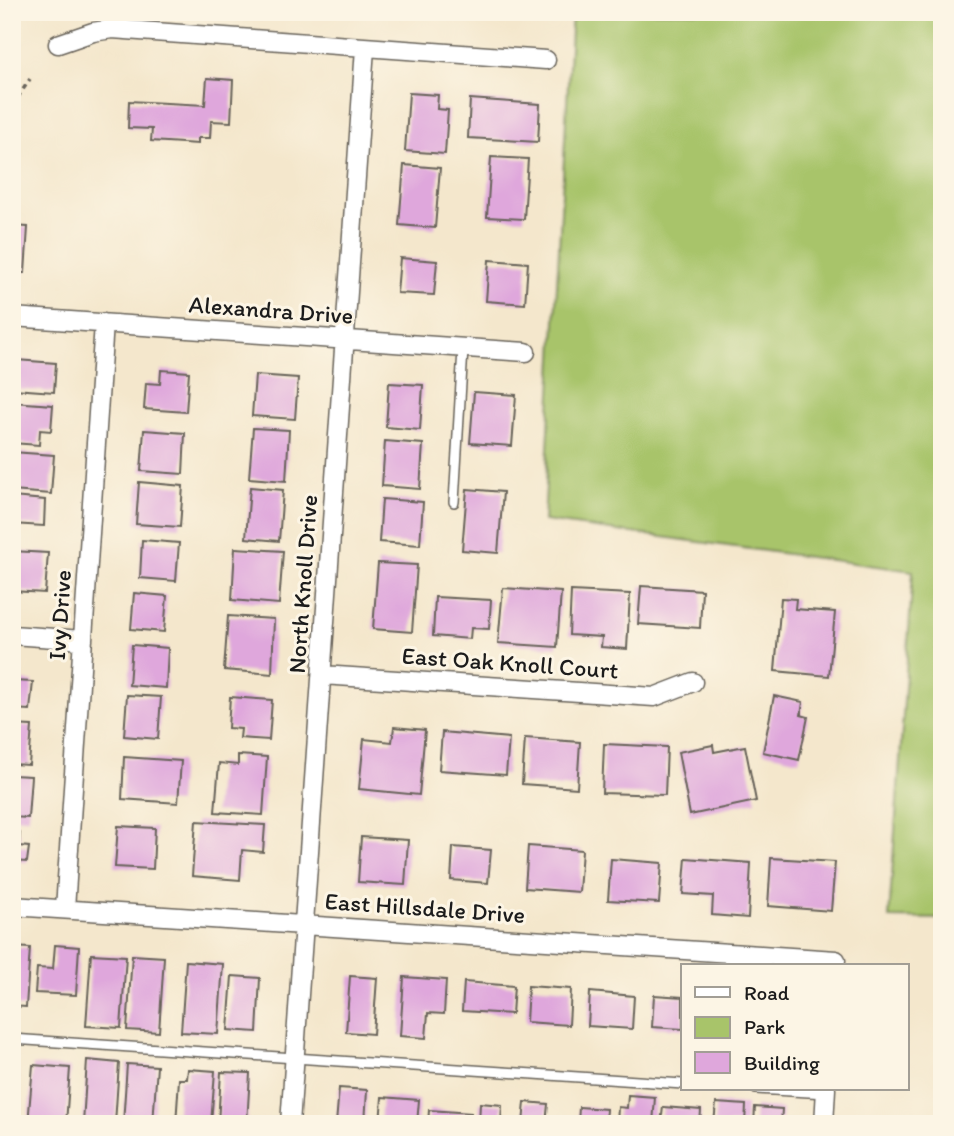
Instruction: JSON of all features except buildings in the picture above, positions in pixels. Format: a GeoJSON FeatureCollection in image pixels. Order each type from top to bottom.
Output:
{"type":"FeatureCollection","features":[{"type":"Feature","properties":{"kind":"street"},"geometry":{"type":"LineString","coordinates":[[58,44],[93,32],[112,29],[546,60]]}},
{"type":"Feature","properties":{"kind":"street","name":"North Knoll Drive"},"geometry":{"type":"LineString","coordinates":[[290,1124],[365,48]]}},
{"type":"Feature","properties":{"kind":"street","name":"Alexandra Drive"},"geometry":{"type":"LineString","coordinates":[[12,317],[526,352]]}},
{"type":"Feature","properties":{"kind":"street","name":"Ivy Drive"},"geometry":{"type":"LineString","coordinates":[[65,909],[104,323]]}},
{"type":"Feature","properties":{"kind":"street"},"geometry":{"type":"LineString","coordinates":[[12,635],[83,640]]}},
{"type":"Feature","properties":{"kind":"street","name":"East Oak Knoll Court"},"geometry":{"type":"LineString","coordinates":[[321,675],[654,698],[693,682]]}},
{"type":"Feature","properties":{"kind":"street","name":"East Hillsdale Drive"},"geometry":{"type":"LineString","coordinates":[[12,906],[835,963]]}},
{"type":"Feature","properties":{"kind":"street"},"geometry":{"type":"LineString","coordinates":[[824,1124],[826,1091]]}},
{"type":"Feature","properties":{"kind":"lane"},"geometry":{"type":"LineString","coordinates":[[454,502],[463,349]]}},
{"type":"Feature","properties":{"kind":"lane"},"geometry":{"type":"LineString","coordinates":[[12,1039],[681,1084]]}},
{"type":"Feature","properties":{"kind":"lane"},"geometry":{"type":"LineString","coordinates":[[791,1090],[826,1091]]}},
{"type":"Feature","properties":{"kind":"path"},"geometry":{"type":"LineString","coordinates":[[12,107],[30,79]]}},
{"type":"Feature","properties":{"kind":"green space"},"geometry":{"type":"Polygon","coordinates":[[[572,12],[942,12],[942,919],[889,918],[913,571],[544,521],[572,12]]]}}]}
